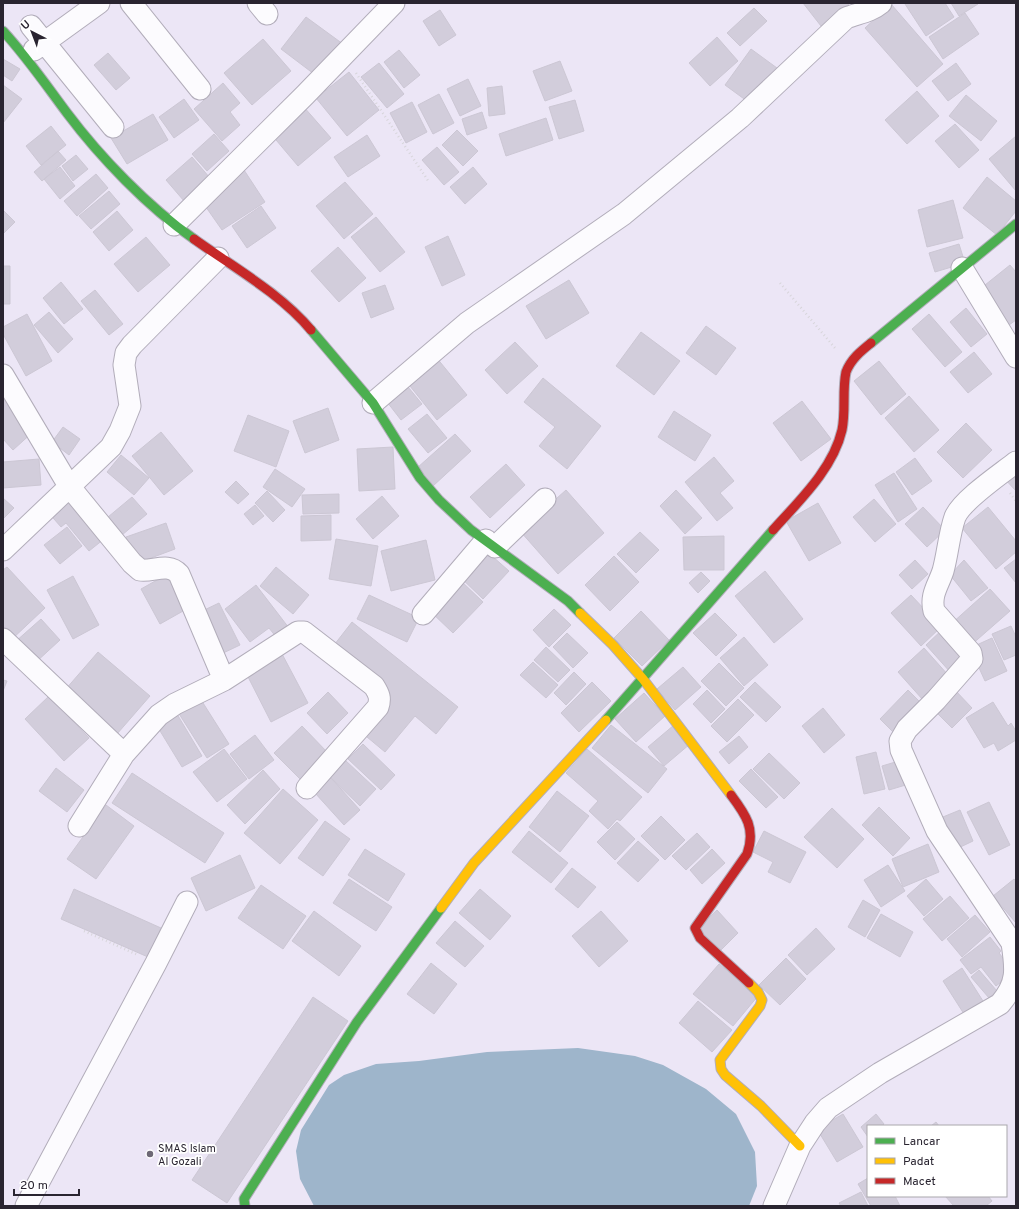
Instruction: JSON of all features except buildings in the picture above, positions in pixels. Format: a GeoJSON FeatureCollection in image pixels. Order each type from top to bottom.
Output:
{"type":"FeatureCollection","features":[{"type":"Feature","properties":{"kind":"street"},"geometry":{"type":"LineString","coordinates":[[26,56],[99,3]]}},
{"type":"Feature","properties":{"kind":"street"},"geometry":{"type":"LineString","coordinates":[[131,3],[200,89]]}},
{"type":"Feature","properties":{"kind":"street"},"geometry":{"type":"LineString","coordinates":[[174,225],[305,95],[394,3]]}},
{"type":"Feature","properties":{"kind":"street"},"geometry":{"type":"LineString","coordinates":[[373,403],[467,323],[624,214],[740,118],[846,18],[856,14],[867,13],[881,3]]}},
{"type":"Feature","properties":{"kind":"street"},"geometry":{"type":"LineString","coordinates":[[31,26],[113,127]]}},
{"type":"Feature","properties":{"kind":"street"},"geometry":{"type":"LineString","coordinates":[[3,31],[26,56],[66,113],[104,158],[174,225],[218,258],[264,289],[300,317],[373,403],[420,478],[439,500],[472,530],[568,601],[613,645],[643,679],[739,806],[750,828],[752,842],[747,854],[695,928],[700,938],[758,992],[762,1000],[760,1006],[720,1060],[721,1069],[725,1075],[761,1106],[800,1146]]}},
{"type":"Feature","properties":{"kind":"street"},"geometry":{"type":"LineString","coordinates":[[245,1206],[244,1199],[357,1022],[474,862],[643,679],[801,498],[829,463],[837,446],[842,428],[846,377],[849,365],[859,353],[1016,224]]}},
{"type":"Feature","properties":{"kind":"street"},"geometry":{"type":"LineString","coordinates":[[3,550],[111,447],[127,417],[130,406],[124,365],[126,353],[132,345],[218,258]]}},
{"type":"Feature","properties":{"kind":"street"},"geometry":{"type":"LineString","coordinates":[[962,268],[1016,357]]}},
{"type":"Feature","properties":{"kind":"street"},"geometry":{"type":"LineString","coordinates":[[3,375],[69,486],[132,563],[140,570],[170,568],[178,574],[224,680]]}},
{"type":"Feature","properties":{"kind":"street"},"geometry":{"type":"LineString","coordinates":[[774,1206],[800,1146],[815,1123],[828,1108],[880,1073],[1000,1004],[1008,994],[1016,971],[1014,942],[937,831],[901,750],[900,741],[907,729],[936,700],[972,658],[971,653],[934,611],[932,603],[933,595],[943,570],[956,515],[963,505],[1016,462]]}},
{"type":"Feature","properties":{"kind":"street"},"geometry":{"type":"LineString","coordinates":[[423,614],[491,544],[545,499]]}},
{"type":"Feature","properties":{"kind":"street"},"geometry":{"type":"LineString","coordinates":[[79,826],[124,754],[159,715],[175,704],[224,680],[298,632],[304,632],[374,686],[379,692],[381,700],[378,707],[307,788]]}},
{"type":"Feature","properties":{"kind":"street"},"geometry":{"type":"LineString","coordinates":[[3,639],[124,754]]}},
{"type":"Feature","properties":{"kind":"street"},"geometry":{"type":"LineString","coordinates":[[26,1206],[156,964],[187,902]]}},
{"type":"Feature","properties":{"kind":"path"},"geometry":{"type":"LineString","coordinates":[[357,75],[429,182]]}},
{"type":"Feature","properties":{"kind":"path"},"geometry":{"type":"LineString","coordinates":[[780,283],[849,365]]}},
{"type":"Feature","properties":{"kind":"path"},"geometry":{"type":"LineString","coordinates":[[84,931],[156,964]]}},
{"type":"Feature","properties":{"kind":"water"},"geometry":{"type":"Polygon","coordinates":[[[578,1048],[635,1056],[663,1065],[706,1089],[736,1114],[755,1152],[757,1186],[749,1206],[314,1206],[300,1179],[296,1151],[301,1130],[329,1085],[344,1075],[376,1064],[419,1061],[487,1052],[578,1048]]]}},
{"type":"Feature","properties":{"kind":"traffic: fast"},"geometry":{"type":"LineString","coordinates":[[3,31],[94,147],[142,197],[194,239]]}},
{"type":"Feature","properties":{"kind":"traffic: fast"},"geometry":{"type":"LineString","coordinates":[[871,343],[1016,224]]}},
{"type":"Feature","properties":{"kind":"traffic: fast"},"geometry":{"type":"LineString","coordinates":[[311,330],[373,403],[420,478],[439,500],[471,530],[568,601],[580,613]]}},
{"type":"Feature","properties":{"kind":"traffic: fast"},"geometry":{"type":"LineString","coordinates":[[606,720],[773,530]]}},
{"type":"Feature","properties":{"kind":"traffic: fast"},"geometry":{"type":"LineString","coordinates":[[245,1206],[244,1199],[357,1022],[441,908]]}},
{"type":"Feature","properties":{"kind":"traffic: slow"},"geometry":{"type":"LineString","coordinates":[[580,613],[613,645],[643,679],[731,795]]}},
{"type":"Feature","properties":{"kind":"traffic: slow"},"geometry":{"type":"LineString","coordinates":[[441,908],[474,863],[606,720]]}},
{"type":"Feature","properties":{"kind":"traffic: slow"},"geometry":{"type":"LineString","coordinates":[[749,983],[758,992],[762,1000],[760,1006],[720,1060],[721,1069],[725,1075],[761,1106],[800,1146]]}},
{"type":"Feature","properties":{"kind":"traffic: jam"},"geometry":{"type":"LineString","coordinates":[[194,239],[271,292],[311,330]]}},
{"type":"Feature","properties":{"kind":"traffic: jam"},"geometry":{"type":"LineString","coordinates":[[773,530],[814,484],[831,458],[838,444],[842,430],[846,372],[853,359],[871,343]]}},
{"type":"Feature","properties":{"kind":"traffic: jam"},"geometry":{"type":"LineString","coordinates":[[731,795],[741,809],[748,823],[750,830],[750,845],[747,854],[695,928],[700,938],[749,983]]}},
{"type":"Feature","properties":{"kind":"place","name":"SMAS Islam Al Gozali"},"geometry":{"type":"Point","coordinates":[150,1154]}}]}
